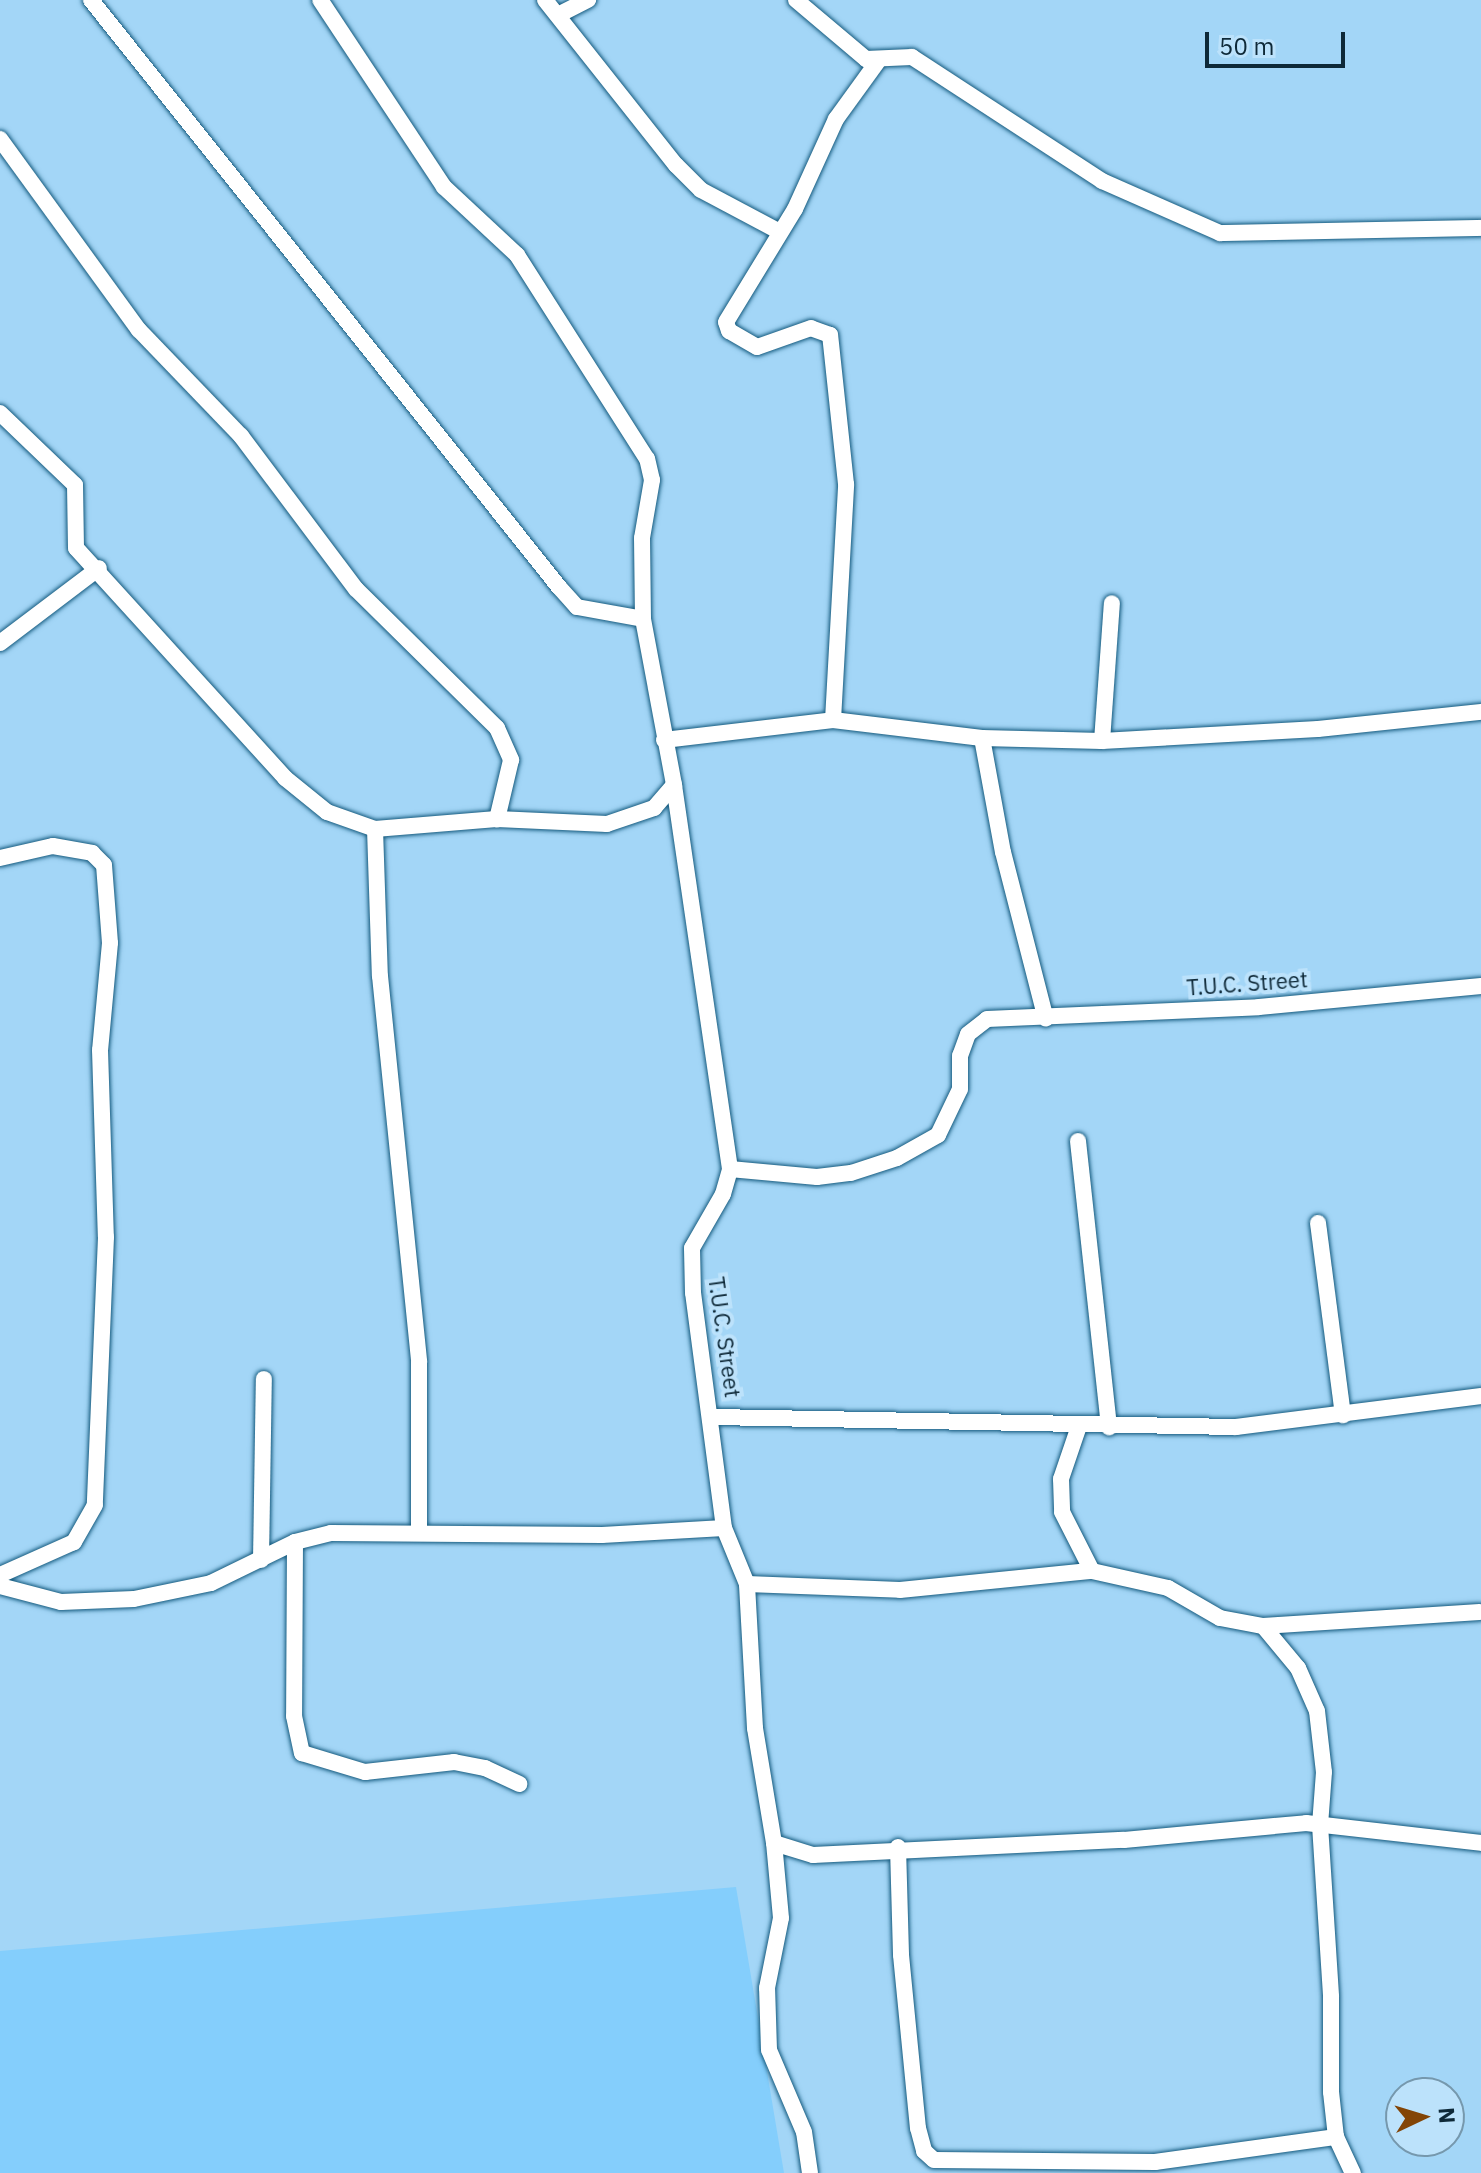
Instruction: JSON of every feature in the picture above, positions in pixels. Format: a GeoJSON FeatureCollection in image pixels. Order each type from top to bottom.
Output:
{"type":"FeatureCollection","features":[{"type":"Feature","properties":{"kind":"street"},"geometry":{"type":"LineString","coordinates":[[91,0],[559,587],[577,607],[643,619]]}},
{"type":"Feature","properties":{"kind":"street"},"geometry":{"type":"LineString","coordinates":[[320,0],[444,187],[517,255],[647,459],[652,480],[642,538],[643,619],[674,785],[730,1169]]}},
{"type":"Feature","properties":{"kind":"street"},"geometry":{"type":"LineString","coordinates":[[545,0],[701,190],[780,232]]}},
{"type":"Feature","properties":{"kind":"street"},"geometry":{"type":"LineString","coordinates":[[558,15],[588,0]]}},
{"type":"Feature","properties":{"kind":"street"},"geometry":{"type":"LineString","coordinates":[[796,0],[847,47],[878,61],[912,57],[1102,181],[1220,233],[1481,228]]}},
{"type":"Feature","properties":{"kind":"street"},"geometry":{"type":"LineString","coordinates":[[833,720],[846,484],[830,335],[811,328],[757,347],[729,331],[726,322],[780,232],[820,146],[878,61]]}},
{"type":"Feature","properties":{"kind":"street"},"geometry":{"type":"LineString","coordinates":[[0,139],[139,330],[241,436],[356,589],[497,728],[511,760],[497,819]]}},
{"type":"Feature","properties":{"kind":"street"},"geometry":{"type":"LineString","coordinates":[[0,413],[75,485],[76,548],[99,568],[285,778],[327,812],[375,829],[497,819],[607,824],[654,808],[674,785]]}},
{"type":"Feature","properties":{"kind":"street"},"geometry":{"type":"LineString","coordinates":[[0,643],[99,568]]}},
{"type":"Feature","properties":{"kind":"street"},"geometry":{"type":"LineString","coordinates":[[1102,741],[1112,603]]}},
{"type":"Feature","properties":{"kind":"street"},"geometry":{"type":"LineString","coordinates":[[664,740],[833,720],[982,738],[1102,741],[1318,729],[1481,712]]}},
{"type":"Feature","properties":{"kind":"street"},"geometry":{"type":"LineString","coordinates":[[982,738],[1003,852],[1046,1019]]}},
{"type":"Feature","properties":{"kind":"street"},"geometry":{"type":"LineString","coordinates":[[375,829],[380,976],[419,1362],[419,1531]]}},
{"type":"Feature","properties":{"kind":"street"},"geometry":{"type":"LineString","coordinates":[[0,858],[53,846],[92,853],[104,865],[110,943],[100,1050],[106,1237],[95,1505],[74,1542],[0,1575]]}},
{"type":"Feature","properties":{"kind":"street","name":"T.U.C. Street"},"geometry":{"type":"LineString","coordinates":[[810,2173],[804,2132],[769,2050],[767,1988],[781,1918],[774,1843],[755,1728],[747,1584],[724,1528],[714,1417],[693,1293],[692,1248],[723,1194],[730,1169],[817,1177],[851,1173],[897,1158],[938,1135],[960,1089],[960,1056],[968,1034],[987,1019],[1016,1015],[1046,1019],[1481,986]]}},
{"type":"Feature","properties":{"kind":"street"},"geometry":{"type":"LineString","coordinates":[[1078,1141],[1109,1427]]}},
{"type":"Feature","properties":{"kind":"street"},"geometry":{"type":"LineString","coordinates":[[1318,1223],[1343,1415]]}},
{"type":"Feature","properties":{"kind":"street"},"geometry":{"type":"LineString","coordinates":[[261,1560],[264,1379]]}},
{"type":"Feature","properties":{"kind":"street"},"geometry":{"type":"LineString","coordinates":[[714,1417],[1109,1427],[1236,1427],[1481,1396]]}},
{"type":"Feature","properties":{"kind":"street"},"geometry":{"type":"LineString","coordinates":[[1079,1426],[1061,1479],[1062,1512],[1092,1571]]}},
{"type":"Feature","properties":{"kind":"street"},"geometry":{"type":"LineString","coordinates":[[0,1586],[49,1600],[100,1602],[211,1583],[295,1542],[331,1533],[419,1531],[602,1535],[724,1528]]}},
{"type":"Feature","properties":{"kind":"street"},"geometry":{"type":"LineString","coordinates":[[295,1542],[294,1716],[302,1753],[365,1772],[454,1762],[485,1768],[519,1784]]}},
{"type":"Feature","properties":{"kind":"street"},"geometry":{"type":"LineString","coordinates":[[747,1584],[900,1590],[1092,1571],[1168,1588],[1220,1618],[1263,1626],[1480,1612]]}},
{"type":"Feature","properties":{"kind":"street"},"geometry":{"type":"LineString","coordinates":[[1263,1626],[1298,1668],[1317,1711],[1324,1772],[1320,1825],[1336,2137],[1353,2173]]}},
{"type":"Feature","properties":{"kind":"street"},"geometry":{"type":"LineString","coordinates":[[774,1843],[813,1855],[898,1847],[1124,1840],[1320,1825],[1481,1843]]}},
{"type":"Feature","properties":{"kind":"street"},"geometry":{"type":"LineString","coordinates":[[898,1847],[901,1955],[924,2151],[934,2160],[1156,2168],[1336,2137]]}},
{"type":"Feature","properties":{"kind":"shaded area"},"geometry":{"type":"Polygon","coordinates":[[[736,1887],[784,2173],[0,2173],[0,1951],[736,1887]]]}}]}
